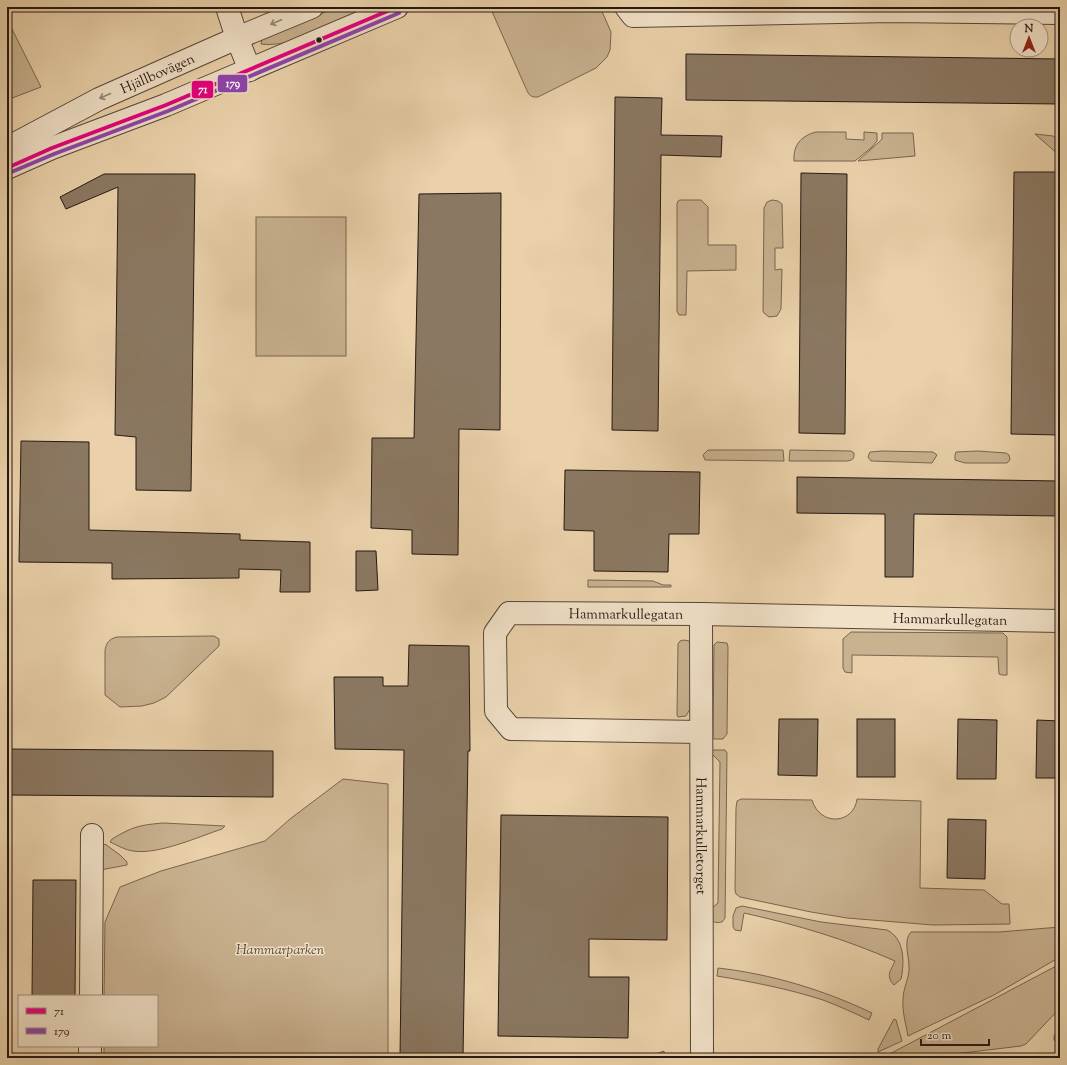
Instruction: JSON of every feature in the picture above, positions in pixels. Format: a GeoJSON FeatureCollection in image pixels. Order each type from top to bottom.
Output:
{"type":"FeatureCollection","features":[{"type":"Feature","properties":{"kind":"street"},"geometry":{"type":"LineString","coordinates":[[227,7],[237,38],[250,70]]}},
{"type":"Feature","properties":{"kind":"street","name":"Hjällbovägen"},"geometry":{"type":"LineString","coordinates":[[7,148],[99,99],[237,38],[312,7]]}},
{"type":"Feature","properties":{"kind":"street"},"geometry":{"type":"LineString","coordinates":[[7,168],[52,148],[166,105],[397,7]]}},
{"type":"Feature","properties":{"kind":"street"},"geometry":{"type":"LineString","coordinates":[[626,7],[633,16],[892,11],[1060,13]]}},
{"type":"Feature","properties":{"kind":"street","name":"Hammarkullegatan"},"geometry":{"type":"LineString","coordinates":[[701,732],[511,729],[496,711],[495,634],[509,614],[701,614],[1060,621]]}},
{"type":"Feature","properties":{"kind":"street","name":"Hammarkulletorget"},"geometry":{"type":"LineString","coordinates":[[701,614],[702,1058]]}},
{"type":"Feature","properties":{"kind":"street"},"geometry":{"type":"LineString","coordinates":[[91,995],[92,835]]}},
{"type":"Feature","properties":{"kind":"street"},"geometry":{"type":"LineString","coordinates":[[90,1047],[90,1058]]}},
{"type":"Feature","properties":{"kind":"green space"},"geometry":{"type":"Polygon","coordinates":[[[337,7],[373,7],[294,40],[278,44],[261,44],[262,38],[337,7]]]}},
{"type":"Feature","properties":{"kind":"green space"},"geometry":{"type":"Polygon","coordinates":[[[490,7],[600,7],[611,32],[610,50],[607,57],[596,68],[538,97],[532,97],[528,92],[490,7]]]}},
{"type":"Feature","properties":{"kind":"green space"},"geometry":{"type":"Polygon","coordinates":[[[7,19],[41,87],[7,100],[7,19]]]}},
{"type":"Feature","properties":{"kind":"green space"},"geometry":{"type":"Polygon","coordinates":[[[816,132],[846,132],[846,139],[864,140],[864,132],[877,133],[877,141],[855,161],[794,161],[795,150],[799,142],[806,136],[816,132]]]}},
{"type":"Feature","properties":{"kind":"green space"},"geometry":{"type":"Polygon","coordinates":[[[882,133],[913,133],[915,156],[858,161],[882,139],[882,133]]]}},
{"type":"Feature","properties":{"kind":"green space"},"geometry":{"type":"Polygon","coordinates":[[[1035,134],[1053,136],[1060,140],[1060,156],[1035,134]]]}},
{"type":"Feature","properties":{"kind":"green space"},"geometry":{"type":"Polygon","coordinates":[[[680,200],[701,200],[708,207],[708,245],[736,245],[736,270],[687,271],[686,315],[679,315],[677,311],[677,204],[680,200]]]}},
{"type":"Feature","properties":{"kind":"green space"},"geometry":{"type":"Polygon","coordinates":[[[772,200],[778,201],[782,204],[783,248],[775,248],[775,270],[782,269],[781,309],[777,316],[769,317],[763,311],[764,208],[767,202],[772,200]]]}},
{"type":"Feature","properties":{"kind":"green space"},"geometry":{"type":"Polygon","coordinates":[[[256,217],[346,217],[346,356],[256,356],[256,217]]]}},
{"type":"Feature","properties":{"kind":"green space"},"geometry":{"type":"Polygon","coordinates":[[[708,450],[783,450],[784,461],[705,460],[703,455],[708,450]]]}},
{"type":"Feature","properties":{"kind":"green space"},"geometry":{"type":"Polygon","coordinates":[[[790,450],[851,451],[854,455],[853,459],[847,461],[789,461],[790,450]]]}},
{"type":"Feature","properties":{"kind":"green space"},"geometry":{"type":"Polygon","coordinates":[[[978,451],[1006,453],[1009,455],[1010,460],[1007,463],[965,463],[955,460],[956,452],[978,451]]]}},
{"type":"Feature","properties":{"kind":"green space"},"geometry":{"type":"Polygon","coordinates":[[[870,452],[933,452],[937,455],[932,463],[871,461],[868,457],[870,452]]]}},
{"type":"Feature","properties":{"kind":"green space"},"geometry":{"type":"Polygon","coordinates":[[[588,580],[653,581],[663,585],[671,585],[671,587],[588,587],[588,580]]]}},
{"type":"Feature","properties":{"kind":"green space"},"geometry":{"type":"Polygon","coordinates":[[[851,632],[1003,633],[1007,637],[1007,675],[999,674],[998,657],[852,655],[852,673],[845,672],[843,668],[843,639],[851,632]]]}},
{"type":"Feature","properties":{"kind":"green space"},"geometry":{"type":"Polygon","coordinates":[[[214,636],[219,639],[219,646],[166,697],[154,703],[142,706],[120,707],[105,695],[105,651],[110,640],[117,637],[214,636]]]}},
{"type":"Feature","properties":{"kind":"green space"},"geometry":{"type":"Polygon","coordinates":[[[680,641],[689,641],[691,645],[690,709],[686,716],[678,717],[678,644],[680,641]]]}},
{"type":"Feature","properties":{"kind":"green space"},"geometry":{"type":"Polygon","coordinates":[[[717,642],[727,643],[728,647],[727,734],[723,739],[713,739],[714,645],[717,642]]]}},
{"type":"Feature","properties":{"kind":"green space"},"geometry":{"type":"Polygon","coordinates":[[[725,750],[727,753],[725,918],[719,923],[714,922],[711,919],[712,908],[718,903],[720,762],[712,754],[712,751],[725,750]]]}},
{"type":"Feature","properties":{"kind":"green space","name":"Hammarparken"},"geometry":{"type":"Polygon","coordinates":[[[343,779],[388,784],[388,1058],[104,1058],[104,1047],[158,1047],[158,995],[104,995],[105,922],[120,887],[161,871],[265,841],[290,819],[343,779]]]}},
{"type":"Feature","properties":{"kind":"green space"},"geometry":{"type":"Polygon","coordinates":[[[741,799],[812,800],[816,809],[822,815],[836,819],[850,814],[855,807],[857,799],[921,801],[920,888],[984,890],[1002,904],[1009,904],[1010,924],[933,925],[847,918],[740,897],[736,894],[735,890],[736,808],[737,801],[741,799]]]}},
{"type":"Feature","properties":{"kind":"green space"},"geometry":{"type":"Polygon","coordinates":[[[163,823],[225,826],[222,829],[190,841],[166,848],[143,852],[124,849],[110,842],[112,839],[136,827],[163,823]]]}},
{"type":"Feature","properties":{"kind":"green space"},"geometry":{"type":"Polygon","coordinates":[[[105,844],[120,855],[127,862],[127,865],[95,871],[98,851],[105,844]]]}},
{"type":"Feature","properties":{"kind":"green space"},"geometry":{"type":"Polygon","coordinates":[[[742,906],[821,922],[887,930],[897,938],[902,951],[903,965],[901,979],[894,985],[889,976],[895,961],[839,939],[783,922],[744,913],[741,931],[735,930],[733,927],[733,916],[736,908],[742,906]]]}},
{"type":"Feature","properties":{"kind":"green space"},"geometry":{"type":"Polygon","coordinates":[[[1060,927],[1060,957],[994,995],[908,1036],[903,995],[909,970],[907,939],[911,932],[999,932],[1060,927]]]}},
{"type":"Feature","properties":{"kind":"green space"},"geometry":{"type":"Polygon","coordinates":[[[1060,964],[1060,1008],[1026,1044],[1021,1046],[921,1058],[882,1058],[1060,964]]]}},
{"type":"Feature","properties":{"kind":"green space"},"geometry":{"type":"Polygon","coordinates":[[[718,968],[758,974],[797,984],[835,997],[872,1013],[869,1020],[823,1000],[797,992],[717,976],[718,968]]]}},
{"type":"Feature","properties":{"kind":"green space"},"geometry":{"type":"Polygon","coordinates":[[[894,1019],[896,1020],[902,1041],[878,1052],[878,1049],[894,1019]]]}},
{"type":"Feature","properties":{"kind":"green space"},"geometry":{"type":"Polygon","coordinates":[[[1060,1027],[1060,1042],[1058,1043],[1054,1040],[1054,1036],[1060,1027]]]}},
{"type":"Feature","properties":{"kind":"green space"},"geometry":{"type":"Polygon","coordinates":[[[664,1051],[664,1058],[645,1058],[664,1051]]]}},
{"type":"Feature","properties":{"kind":"building"},"geometry":{"type":"Polygon","coordinates":[[[686,54],[1060,59],[1060,104],[686,100],[686,54]]]}},
{"type":"Feature","properties":{"kind":"building"},"geometry":{"type":"Polygon","coordinates":[[[615,97],[662,98],[661,135],[722,136],[721,157],[661,155],[658,431],[612,430],[615,97]]]}},
{"type":"Feature","properties":{"kind":"building"},"geometry":{"type":"Polygon","coordinates":[[[1014,172],[1060,172],[1060,435],[1011,434],[1014,172]]]}},
{"type":"Feature","properties":{"kind":"building"},"geometry":{"type":"Polygon","coordinates":[[[801,173],[847,174],[845,434],[799,433],[801,173]]]}},
{"type":"Feature","properties":{"kind":"building"},"geometry":{"type":"Polygon","coordinates":[[[104,174],[195,174],[191,491],[136,490],[136,437],[115,435],[118,187],[66,209],[60,197],[104,174]]]}},
{"type":"Feature","properties":{"kind":"building"},"geometry":{"type":"Polygon","coordinates":[[[501,193],[500,430],[459,429],[458,555],[412,554],[412,530],[371,528],[372,438],[414,438],[419,194],[501,193]]]}},
{"type":"Feature","properties":{"kind":"building"},"geometry":{"type":"Polygon","coordinates":[[[21,441],[89,442],[89,530],[240,534],[240,540],[310,542],[310,592],[280,592],[281,570],[239,569],[239,578],[112,579],[112,563],[19,562],[21,441]]]}},
{"type":"Feature","properties":{"kind":"building"},"geometry":{"type":"Polygon","coordinates":[[[565,470],[700,472],[699,534],[669,534],[668,572],[594,571],[594,531],[564,530],[565,470]]]}},
{"type":"Feature","properties":{"kind":"building"},"geometry":{"type":"Polygon","coordinates":[[[797,477],[1060,481],[1060,516],[914,514],[913,577],[885,577],[885,514],[797,513],[797,477]]]}},
{"type":"Feature","properties":{"kind":"building"},"geometry":{"type":"Polygon","coordinates":[[[356,551],[376,551],[378,590],[356,591],[356,551]]]}},
{"type":"Feature","properties":{"kind":"building"},"geometry":{"type":"Polygon","coordinates":[[[409,645],[469,646],[470,751],[468,751],[463,1058],[400,1058],[404,750],[335,749],[334,677],[383,677],[383,686],[408,686],[409,645]]]}},
{"type":"Feature","properties":{"kind":"building"},"geometry":{"type":"Polygon","coordinates":[[[779,719],[818,719],[817,776],[778,775],[779,719]]]}},
{"type":"Feature","properties":{"kind":"building"},"geometry":{"type":"Polygon","coordinates":[[[857,719],[895,719],[895,777],[857,777],[857,719]]]}},
{"type":"Feature","properties":{"kind":"building"},"geometry":{"type":"Polygon","coordinates":[[[958,719],[997,720],[996,779],[957,779],[958,719]]]}},
{"type":"Feature","properties":{"kind":"building"},"geometry":{"type":"Polygon","coordinates":[[[1037,720],[1060,721],[1060,778],[1036,778],[1037,720]]]}},
{"type":"Feature","properties":{"kind":"building"},"geometry":{"type":"Polygon","coordinates":[[[7,749],[273,751],[273,797],[7,795],[7,749]]]}},
{"type":"Feature","properties":{"kind":"building"},"geometry":{"type":"Polygon","coordinates":[[[501,815],[668,817],[667,940],[589,939],[589,977],[629,977],[628,1038],[498,1036],[501,815]]]}},
{"type":"Feature","properties":{"kind":"building"},"geometry":{"type":"Polygon","coordinates":[[[948,819],[986,820],[985,879],[947,878],[948,819]]]}},
{"type":"Feature","properties":{"kind":"building"},"geometry":{"type":"Polygon","coordinates":[[[33,880],[76,880],[75,995],[32,995],[33,880]]]}},
{"type":"Feature","properties":{"kind":"transit line","name":"71"},"geometry":{"type":"LineString","coordinates":[[7,168],[52,148],[166,105],[397,7]]}},
{"type":"Feature","properties":{"kind":"transit line","name":"179"},"geometry":{"type":"LineString","coordinates":[[9,173],[54,154],[168,111],[399,13]]}}]}
